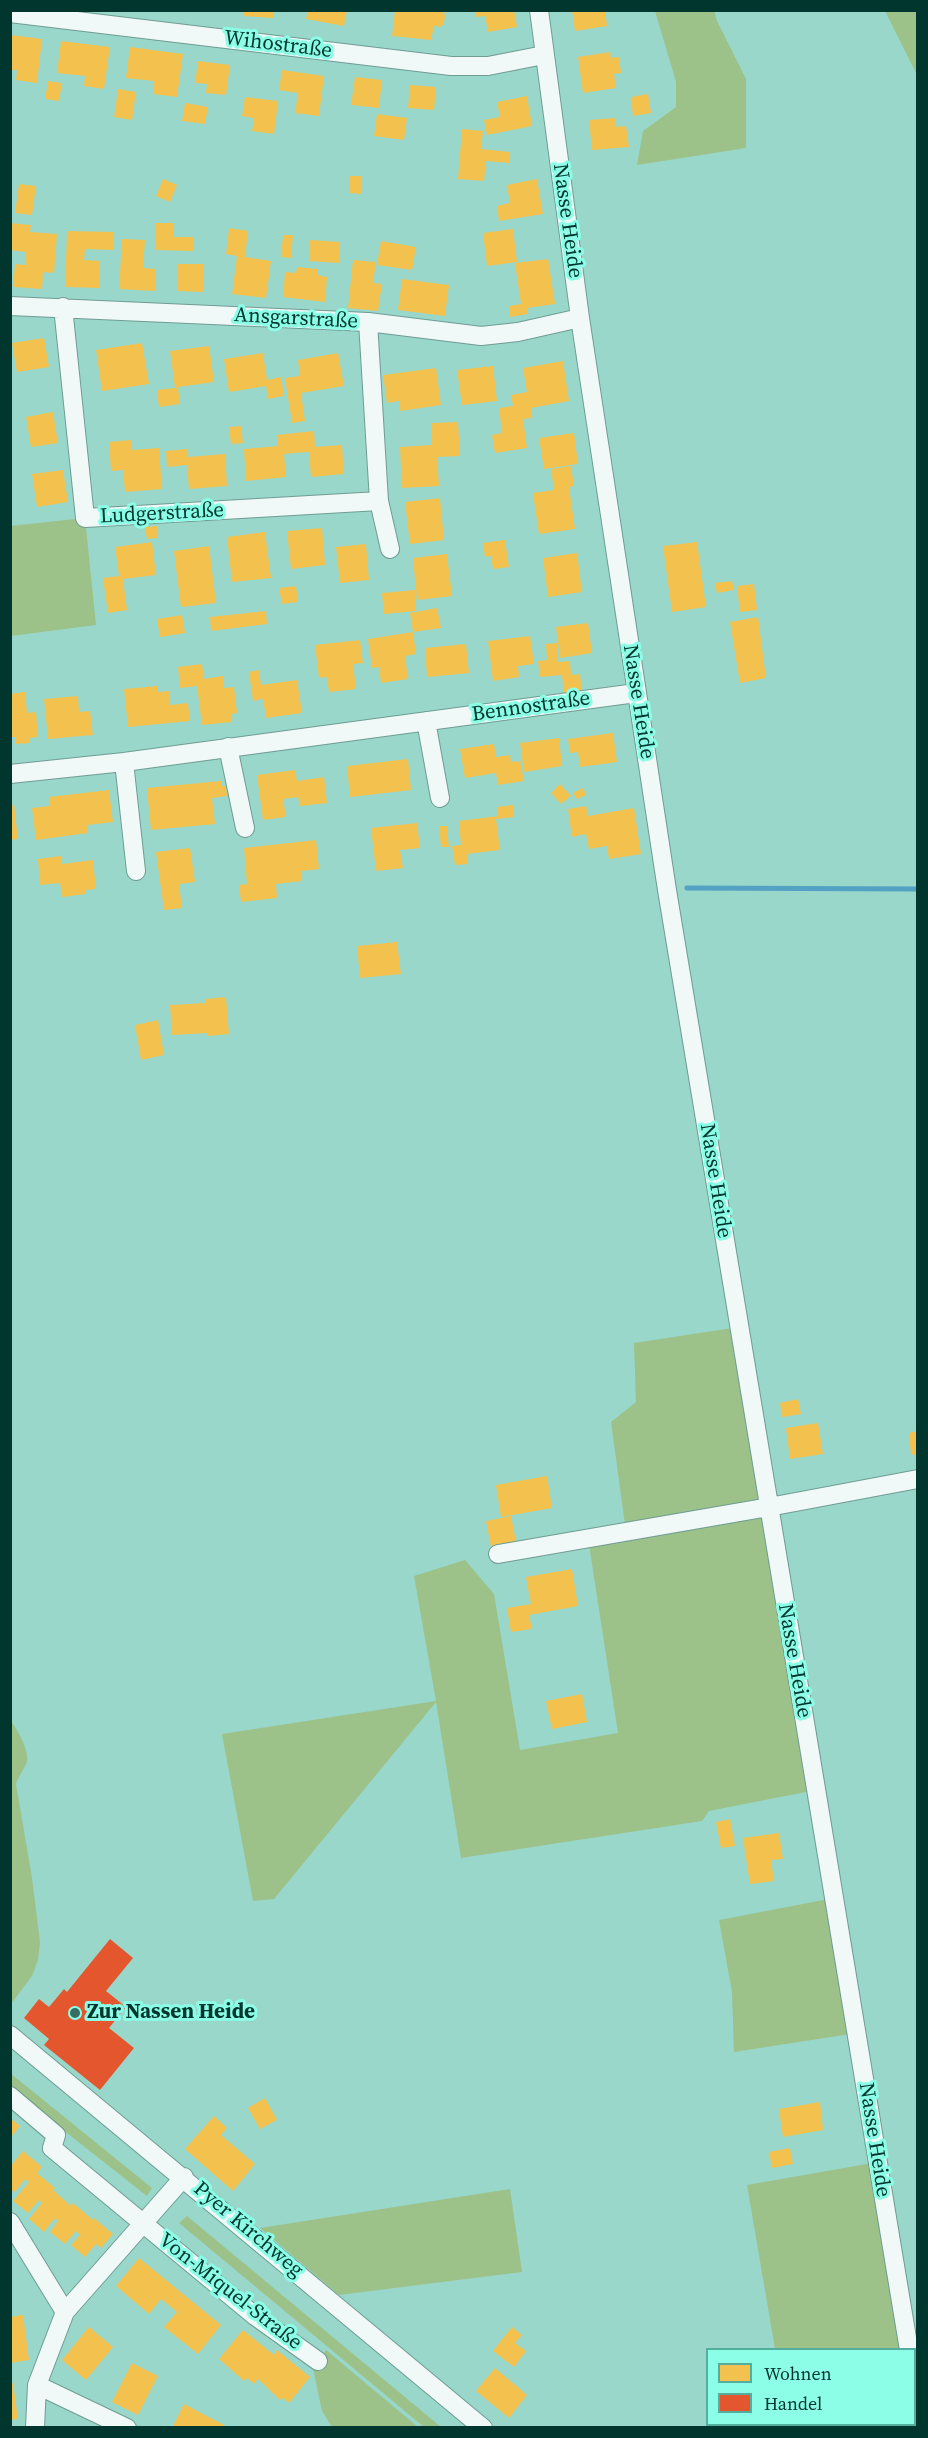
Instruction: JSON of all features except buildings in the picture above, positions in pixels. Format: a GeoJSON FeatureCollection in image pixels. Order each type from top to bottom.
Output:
{"type":"FeatureCollection","features":[{"type":"Feature","properties":{"kind":"street","name":"Nasse Heide"},"geometry":{"type":"LineString","coordinates":[[539,10],[580,318],[636,693],[909,2348]]}},
{"type":"Feature","properties":{"kind":"street","name":"Wihostraße"},"geometry":{"type":"LineString","coordinates":[[10,13],[452,66],[488,66],[544,55]]}},
{"type":"Feature","properties":{"kind":"street","name":"Ansgarstraße"},"geometry":{"type":"LineString","coordinates":[[10,306],[368,322],[481,336],[518,332],[580,318]]}},
{"type":"Feature","properties":{"kind":"street","name":"Ludgerstraße"},"geometry":{"type":"LineString","coordinates":[[63,307],[85,518],[380,501]]}},
{"type":"Feature","properties":{"kind":"street"},"geometry":{"type":"LineString","coordinates":[[368,322],[380,501],[390,549]]}},
{"type":"Feature","properties":{"kind":"street","name":"Bennostraße"},"geometry":{"type":"LineString","coordinates":[[10,774],[124,762],[636,693]]}},
{"type":"Feature","properties":{"kind":"street"},"geometry":{"type":"LineString","coordinates":[[426,721],[440,798]]}},
{"type":"Feature","properties":{"kind":"street"},"geometry":{"type":"LineString","coordinates":[[228,747],[244,828]]}},
{"type":"Feature","properties":{"kind":"street"},"geometry":{"type":"LineString","coordinates":[[124,762],[136,871]]}},
{"type":"Feature","properties":{"kind":"street"},"geometry":{"type":"LineString","coordinates":[[498,1554],[918,1479]]}},
{"type":"Feature","properties":{"kind":"street","name":"Pyer Kirchweg"},"geometry":{"type":"LineString","coordinates":[[10,2035],[483,2427]]}},
{"type":"Feature","properties":{"kind":"street","name":"Von-Miquel-Straße"},"geometry":{"type":"LineString","coordinates":[[10,2096],[56,2135],[52,2148],[255,2316],[318,2361]]}},
{"type":"Feature","properties":{"kind":"street","name":"Von-Miquel-Straße"},"geometry":{"type":"LineString","coordinates":[[35,2427],[37,2385],[65,2312],[184,2177]]}},
{"type":"Feature","properties":{"kind":"street"},"geometry":{"type":"LineString","coordinates":[[10,2222],[65,2312]]}},
{"type":"Feature","properties":{"kind":"street"},"geometry":{"type":"LineString","coordinates":[[37,2385],[127,2427]]}},
{"type":"Feature","properties":{"kind":"green space"},"geometry":{"type":"Polygon","coordinates":[[[655,11],[714,11],[746,79],[746,148],[637,165],[643,131],[676,107],[676,82],[655,11]]]}},
{"type":"Feature","properties":{"kind":"green space"},"geometry":{"type":"Polygon","coordinates":[[[885,11],[917,11],[917,75],[885,11]]]}},
{"type":"Feature","properties":{"kind":"green space"},"geometry":{"type":"Polygon","coordinates":[[[85,518],[96,625],[11,636],[10,526],[85,518]]]}},
{"type":"Feature","properties":{"kind":"green space"},"geometry":{"type":"Polygon","coordinates":[[[739,1327],[816,1790],[709,1811],[702,1821],[461,1858],[436,1702],[274,1899],[253,1901],[222,1734],[436,1701],[414,1576],[465,1560],[494,1594],[520,1750],[618,1733],[588,1538],[626,1532],[611,1422],[636,1402],[634,1343],[739,1327]]]}},
{"type":"Feature","properties":{"kind":"green space"},"geometry":{"type":"Polygon","coordinates":[[[10,1720],[22,1739],[27,1756],[26,1764],[16,1784],[40,1942],[38,1960],[32,1976],[11,2004],[10,1720]]]}},
{"type":"Feature","properties":{"kind":"green space"},"geometry":{"type":"Polygon","coordinates":[[[834,1898],[857,2033],[734,2052],[732,1992],[719,1920],[834,1898]]]}},
{"type":"Feature","properties":{"kind":"green space"},"geometry":{"type":"Polygon","coordinates":[[[10,2073],[152,2188],[147,2196],[11,2089],[10,2073]]]}},
{"type":"Feature","properties":{"kind":"green space"},"geometry":{"type":"Polygon","coordinates":[[[878,2162],[909,2348],[775,2348],[747,2185],[878,2162]]]}},
{"type":"Feature","properties":{"kind":"green space"},"geometry":{"type":"Polygon","coordinates":[[[510,2189],[522,2272],[339,2295],[260,2228],[510,2189]]]}},
{"type":"Feature","properties":{"kind":"green space"},"geometry":{"type":"Polygon","coordinates":[[[187,2216],[441,2427],[424,2427],[179,2223],[187,2216]]]}},
{"type":"Feature","properties":{"kind":"green space"},"geometry":{"type":"Polygon","coordinates":[[[326,2350],[418,2427],[332,2427],[322,2411],[313,2368],[326,2350]]]}},
{"type":"Feature","properties":{"kind":"green space"},"geometry":{"type":"Polygon","coordinates":[[[916,2390],[917,2427],[788,2428],[788,2426],[916,2426],[916,2390]]]}},
{"type":"Feature","properties":{"kind":"waterway"},"geometry":{"type":"LineString","coordinates":[[687,888],[918,889]]}},
{"type":"Feature","properties":{"kind":"place","name":"Zur Nassen Heide"},"geometry":{"type":"Point","coordinates":[75,2013]}}]}
